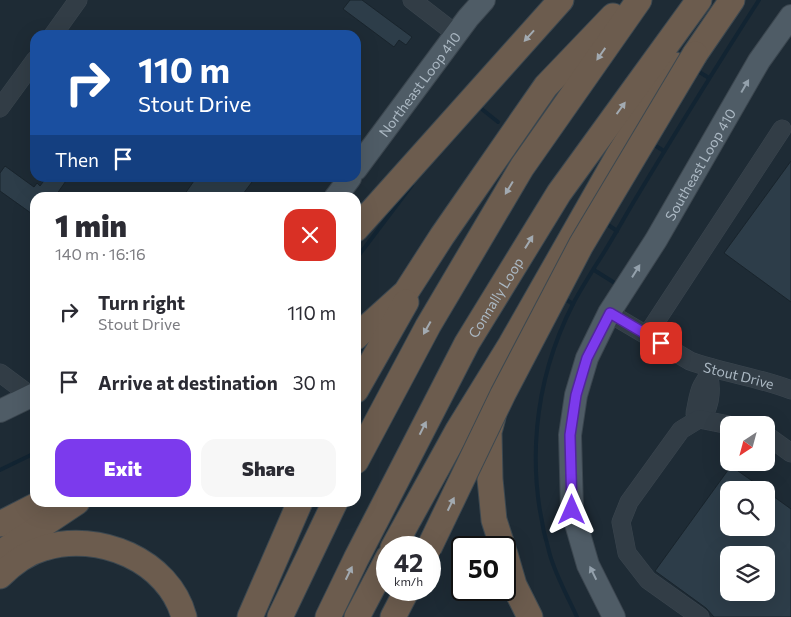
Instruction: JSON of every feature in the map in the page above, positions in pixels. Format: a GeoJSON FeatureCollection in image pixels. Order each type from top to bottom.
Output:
{"type":"FeatureCollection","features":[{"type":"Feature","properties":{"kind":"highway"},"geometry":{"type":"LineString","coordinates":[[361,223],[561,0]]}},
{"type":"Feature","properties":{"kind":"highway"},"geometry":{"type":"LineString","coordinates":[[361,333],[406,292],[442,236],[546,86],[629,0]]}},
{"type":"Feature","properties":{"kind":"highway"},"geometry":{"type":"LineString","coordinates":[[361,452],[428,326],[522,167],[639,0]]}},
{"type":"Feature","properties":{"kind":"highway","name":"Connally Loop"},"geometry":{"type":"LineString","coordinates":[[328,617],[467,343],[559,193],[699,0]]}},
{"type":"Feature","properties":{"kind":"highway"},"geometry":{"type":"LineString","coordinates":[[400,536],[458,430],[511,344],[618,156],[688,44],[718,0]]}},
{"type":"Feature","properties":{"kind":"highway"},"geometry":{"type":"LineString","coordinates":[[435,536],[503,394],[581,245],[695,54],[732,0]]}},
{"type":"Feature","properties":{"kind":"highway"},"geometry":{"type":"LineString","coordinates":[[361,381],[442,236]]}},
{"type":"Feature","properties":{"kind":"highway"},"geometry":{"type":"LineString","coordinates":[[499,536],[494,520],[490,479],[489,432],[511,344]]}},
{"type":"Feature","properties":{"kind":"highway"},"geometry":{"type":"LineString","coordinates":[[0,524],[33,507]]}},
{"type":"Feature","properties":{"kind":"highway"},"geometry":{"type":"LineString","coordinates":[[0,553],[70,507]]}},
{"type":"Feature","properties":{"kind":"highway"},"geometry":{"type":"LineString","coordinates":[[250,617],[298,507]]}},
{"type":"Feature","properties":{"kind":"highway"},"geometry":{"type":"LineString","coordinates":[[280,617],[333,507]]}},
{"type":"Feature","properties":{"kind":"highway"},"geometry":{"type":"LineString","coordinates":[[0,576],[12,564],[25,556],[64,543],[86,544],[121,551],[141,561],[158,574],[173,591],[184,617]]}},
{"type":"Feature","properties":{"kind":"highway"},"geometry":{"type":"LineString","coordinates":[[357,617],[376,581]]}},
{"type":"Feature","properties":{"kind":"highway"},"geometry":{"type":"LineString","coordinates":[[516,589],[530,617]]}},
{"type":"Feature","properties":{"kind":"highway"},"geometry":{"type":"LineString","coordinates":[[393,617],[401,601]]}},
{"type":"Feature","properties":{"kind":"main road","name":"Northeast Loop 410"},"geometry":{"type":"LineString","coordinates":[[361,162],[456,34],[484,0]]}},
{"type":"Feature","properties":{"kind":"main road","name":"Southeast Loop 410"},"geometry":{"type":"LineString","coordinates":[[614,617],[588,565],[572,510],[570,435],[576,395],[587,358],[610,313],[656,240],[759,61],[791,16]]}},
{"type":"Feature","properties":{"kind":"main road"},"geometry":{"type":"LineString","coordinates":[[0,411],[30,396]]}},
{"type":"Feature","properties":{"kind":"street"},"geometry":{"type":"LineString","coordinates":[[57,30],[78,0]]}},
{"type":"Feature","properties":{"kind":"street"},"geometry":{"type":"LineString","coordinates":[[412,0],[456,34]]}},
{"type":"Feature","properties":{"kind":"street"},"geometry":{"type":"LineString","coordinates":[[0,108],[30,67]]}},
{"type":"Feature","properties":{"kind":"street"},"geometry":{"type":"LineString","coordinates":[[647,335],[782,129]]}},
{"type":"Feature","properties":{"kind":"street","name":"Stout Drive"},"geometry":{"type":"LineString","coordinates":[[610,313],[710,373],[767,381],[791,390]]}},
{"type":"Feature","properties":{"kind":"street"},"geometry":{"type":"LineString","coordinates":[[0,373],[30,392]]}},
{"type":"Feature","properties":{"kind":"street"},"geometry":{"type":"LineString","coordinates":[[700,617],[648,580],[627,553],[621,522],[629,502],[681,430],[699,416],[702,386],[710,373]]}},
{"type":"Feature","properties":{"kind":"street"},"geometry":{"type":"LineString","coordinates":[[699,416],[720,422]]}},
{"type":"Feature","properties":{"kind":"street"},"geometry":{"type":"LineString","coordinates":[[775,441],[791,453]]}},
{"type":"Feature","properties":{"kind":"building"},"geometry":{"type":"Polygon","coordinates":[[[350,0],[362,0],[412,37],[406,45],[399,40],[394,47],[343,9],[350,0]]]}},
{"type":"Feature","properties":{"kind":"building"},"geometry":{"type":"Polygon","coordinates":[[[791,161],[791,302],[724,253],[791,161]]]}},
{"type":"Feature","properties":{"kind":"building"},"geometry":{"type":"Polygon","coordinates":[[[5,166],[34,187],[37,183],[40,186],[43,182],[65,182],[58,192],[30,192],[30,212],[0,191],[0,173],[5,166]]]}},
{"type":"Feature","properties":{"kind":"building"},"geometry":{"type":"Polygon","coordinates":[[[193,182],[252,182],[244,192],[186,192],[193,182]]]}},
{"type":"Feature","properties":{"kind":"building"},"geometry":{"type":"Polygon","coordinates":[[[727,471],[738,471],[752,481],[720,481],[727,471]]]}},
{"type":"Feature","properties":{"kind":"building"},"geometry":{"type":"Polygon","coordinates":[[[720,481],[720,536],[775,536],[775,497],[791,509],[791,617],[714,617],[706,608],[655,571],[720,481]]]}},
{"type":"Feature","properties":{"kind":"waterway"},"geometry":{"type":"LineString","coordinates":[[577,617],[550,555],[537,491],[537,427],[549,364],[578,295],[759,0]]}},
{"type":"Feature","properties":{"kind":"waterway"},"geometry":{"type":"LineString","coordinates":[[696,70],[709,78]]}},
{"type":"Feature","properties":{"kind":"waterway"},"geometry":{"type":"LineString","coordinates":[[478,106],[498,122]]}},
{"type":"Feature","properties":{"kind":"waterway"},"geometry":{"type":"LineString","coordinates":[[651,143],[664,151]]}},
{"type":"Feature","properties":{"kind":"waterway"},"geometry":{"type":"LineString","coordinates":[[361,252],[412,185]]}},
{"type":"Feature","properties":{"kind":"waterway"},"geometry":{"type":"LineString","coordinates":[[604,222],[617,231]]}},
{"type":"Feature","properties":{"kind":"waterway"},"geometry":{"type":"LineString","coordinates":[[594,270],[618,285]]}},
{"type":"Feature","properties":{"kind":"waterway"},"geometry":{"type":"LineString","coordinates":[[562,297],[573,304]]}},
{"type":"Feature","properties":{"kind":"waterway"},"geometry":{"type":"LineString","coordinates":[[0,470],[30,455]]}},
{"type":"Feature","properties":{"kind":"route"},"geometry":{"type":"LineString","coordinates":[[572,510],[570,435],[576,395],[587,358],[610,313],[661,343]]}}]}
